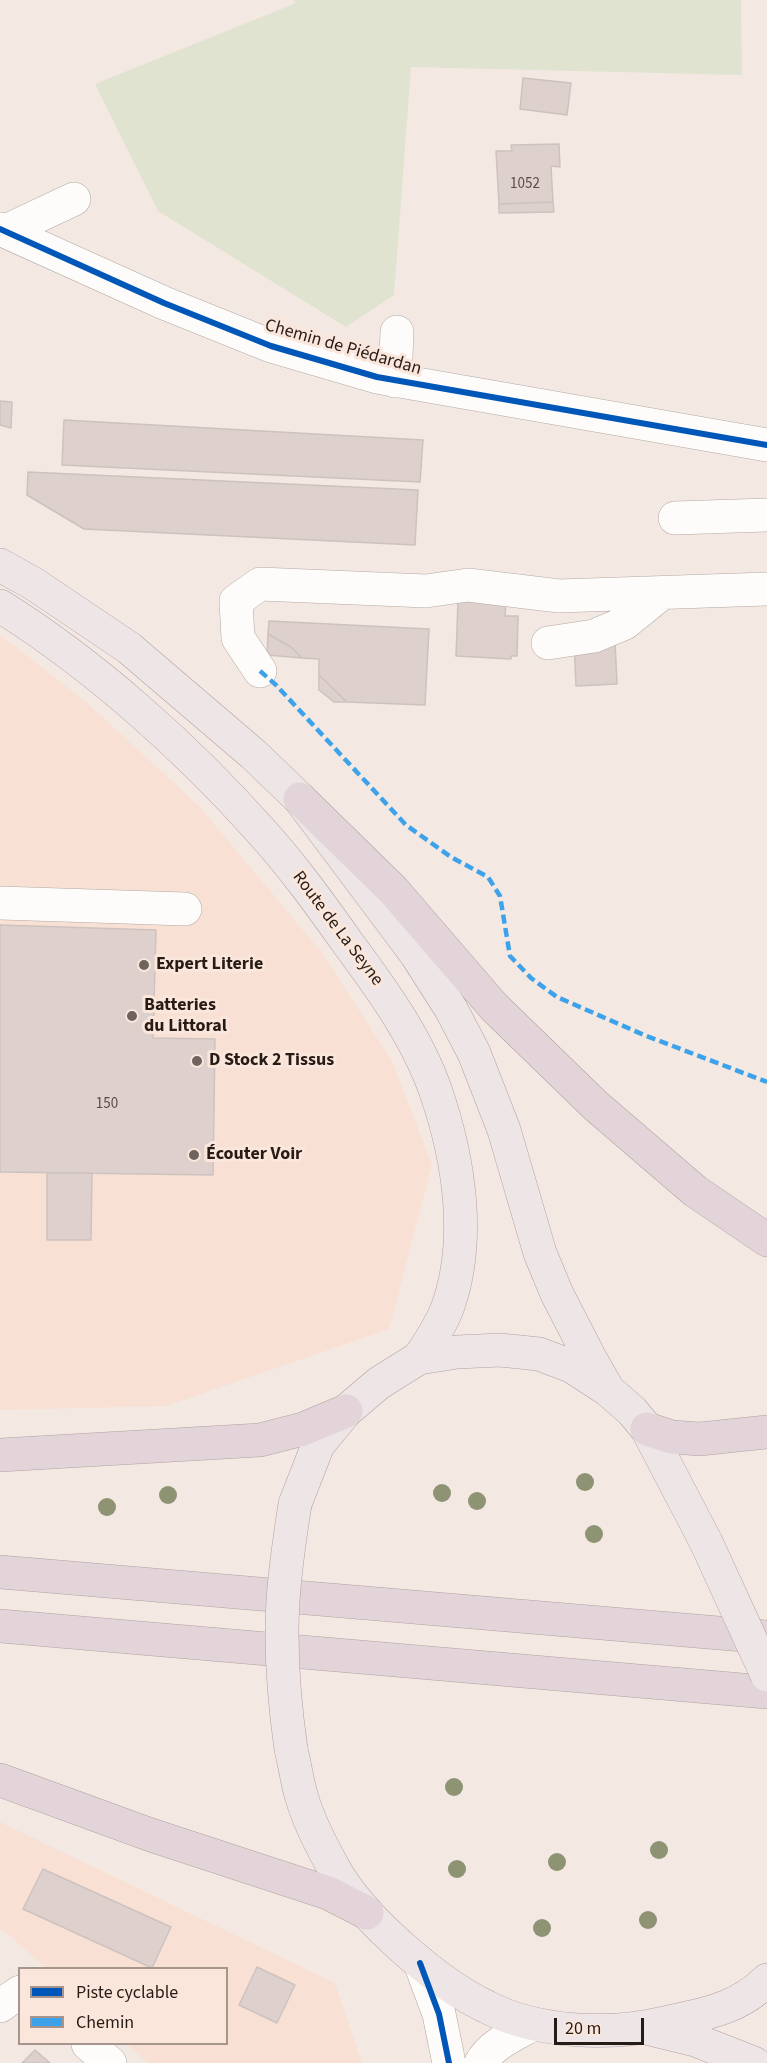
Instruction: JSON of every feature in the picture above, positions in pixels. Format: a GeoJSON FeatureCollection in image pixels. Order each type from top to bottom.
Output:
{"type":"FeatureCollection","features":[{"type":"Feature","properties":{"kind":"highway"},"geometry":{"type":"LineString","coordinates":[[300,799],[394,891],[494,1007],[596,1106],[694,1191],[767,1240]]}},
{"type":"Feature","properties":{"kind":"highway"},"geometry":{"type":"LineString","coordinates":[[0,1455],[260,1440],[303,1429],[346,1411]]}},
{"type":"Feature","properties":{"kind":"highway"},"geometry":{"type":"LineString","coordinates":[[647,1429],[672,1437],[700,1439],[767,1432]]}},
{"type":"Feature","properties":{"kind":"highway"},"geometry":{"type":"LineString","coordinates":[[0,1572],[767,1637]]}},
{"type":"Feature","properties":{"kind":"highway"},"geometry":{"type":"LineString","coordinates":[[0,1626],[767,1692]]}},
{"type":"Feature","properties":{"kind":"highway"},"geometry":{"type":"LineString","coordinates":[[0,1780],[151,1836],[328,1893],[367,1913]]}},
{"type":"Feature","properties":{"kind":"main road"},"geometry":{"type":"LineString","coordinates":[[0,564],[129,648],[253,754],[300,799],[416,954],[456,1018],[474,1053],[504,1130],[540,1253],[557,1294],[608,1390]]}},
{"type":"Feature","properties":{"kind":"main road","name":"Route de La Seyne"},"geometry":{"type":"LineString","coordinates":[[0,606],[23,620],[103,680],[198,765],[246,814],[324,910],[380,987],[414,1042],[435,1090],[447,1128],[458,1182],[460,1231],[456,1279],[447,1310],[419,1358]]}},
{"type":"Feature","properties":{"kind":"main road"},"geometry":{"type":"LineString","coordinates":[[767,1675],[706,1542],[647,1429],[632,1411],[608,1390],[571,1366],[539,1354],[500,1350],[457,1352],[419,1358],[379,1383],[346,1411],[318,1445],[295,1504],[286,1558],[283,1602],[285,1707],[302,1800],[337,1874],[367,1913],[420,1963],[452,1987],[488,2008],[534,2024],[609,2031],[645,2028],[725,2009],[758,1989],[767,1980]]}},
{"type":"Feature","properties":{"kind":"main road"},"geometry":{"type":"LineString","coordinates":[[645,2028],[695,2040],[754,2063]]}},
{"type":"Feature","properties":{"kind":"street"},"geometry":{"type":"LineString","coordinates":[[3,230],[74,199]]}},
{"type":"Feature","properties":{"kind":"street","name":"Chemin de Piédardan"},"geometry":{"type":"LineString","coordinates":[[3,230],[164,303],[271,346],[395,381],[767,445]]}},
{"type":"Feature","properties":{"kind":"street"},"geometry":{"type":"LineString","coordinates":[[395,381],[397,332]]}},
{"type":"Feature","properties":{"kind":"street"},"geometry":{"type":"LineString","coordinates":[[675,518],[767,515]]}},
{"type":"Feature","properties":{"kind":"street"},"geometry":{"type":"LineString","coordinates":[[260,671],[238,638],[237,602],[260,584],[426,591],[468,585],[559,596],[767,590]]}},
{"type":"Feature","properties":{"kind":"street"},"geometry":{"type":"LineString","coordinates":[[548,643],[594,636],[625,623],[662,593]]}},
{"type":"Feature","properties":{"kind":"street"},"geometry":{"type":"LineString","coordinates":[[0,903],[185,909]]}},
{"type":"Feature","properties":{"kind":"street"},"geometry":{"type":"LineString","coordinates":[[420,1963],[439,2014],[448,2063]]}},
{"type":"Feature","properties":{"kind":"street"},"geometry":{"type":"LineString","coordinates":[[0,1971],[18,1984]]}},
{"type":"Feature","properties":{"kind":"street"},"geometry":{"type":"LineString","coordinates":[[0,2006],[18,1993]]}},
{"type":"Feature","properties":{"kind":"street"},"geometry":{"type":"LineString","coordinates":[[481,2063],[486,2055],[508,2038],[534,2024]]}},
{"type":"Feature","properties":{"kind":"street"},"geometry":{"type":"LineString","coordinates":[[90,2045],[110,2063]]}},
{"type":"Feature","properties":{"kind":"shaded area"},"geometry":{"type":"Polygon","coordinates":[[[0,635],[84,700],[200,807],[323,954],[392,1061],[432,1165],[389,1329],[166,1406],[0,1410],[0,635]]]}},
{"type":"Feature","properties":{"kind":"shaded area"},"geometry":{"type":"Polygon","coordinates":[[[0,1822],[335,1983],[362,2063],[148,2063],[128,2045],[228,2045],[228,1967],[45,1967],[0,1929],[0,1822]]]}},
{"type":"Feature","properties":{"kind":"green space"},"geometry":{"type":"Polygon","coordinates":[[[293,0],[741,0],[742,75],[411,67],[394,295],[346,327],[158,211],[95,84],[296,3],[293,0]]]}},
{"type":"Feature","properties":{"kind":"building"},"geometry":{"type":"Polygon","coordinates":[[[523,78],[571,83],[567,115],[520,109],[523,78]]]}},
{"type":"Feature","properties":{"kind":"building"},"geometry":{"type":"Polygon","coordinates":[[[559,144],[560,167],[551,166],[553,202],[499,204],[496,151],[512,151],[511,145],[559,144]]]}},
{"type":"Feature","properties":{"kind":"building"},"geometry":{"type":"Polygon","coordinates":[[[553,202],[554,212],[499,213],[499,204],[553,202]]]}},
{"type":"Feature","properties":{"kind":"building"},"geometry":{"type":"Polygon","coordinates":[[[0,401],[12,402],[11,428],[0,425],[0,401]]]}},
{"type":"Feature","properties":{"kind":"building"},"geometry":{"type":"Polygon","coordinates":[[[64,420],[423,440],[420,482],[62,465],[64,420]]]}},
{"type":"Feature","properties":{"kind":"building"},"geometry":{"type":"Polygon","coordinates":[[[28,472],[418,490],[415,545],[84,529],[27,495],[28,472]]]}},
{"type":"Feature","properties":{"kind":"building"},"geometry":{"type":"Polygon","coordinates":[[[458,601],[506,603],[505,616],[518,616],[517,656],[511,656],[511,659],[456,656],[458,601]]]}},
{"type":"Feature","properties":{"kind":"building"},"geometry":{"type":"Polygon","coordinates":[[[269,621],[429,629],[425,705],[347,702],[319,675],[319,659],[302,658],[291,647],[268,634],[269,621]]]}},
{"type":"Feature","properties":{"kind":"building"},"geometry":{"type":"Polygon","coordinates":[[[268,634],[291,647],[302,658],[267,655],[268,634]]]}},
{"type":"Feature","properties":{"kind":"building"},"geometry":{"type":"Polygon","coordinates":[[[615,641],[617,684],[576,686],[574,642],[615,641]]]}},
{"type":"Feature","properties":{"kind":"building"},"geometry":{"type":"Polygon","coordinates":[[[319,675],[347,702],[334,702],[319,690],[319,675]]]}},
{"type":"Feature","properties":{"kind":"building"},"geometry":{"type":"Polygon","coordinates":[[[0,925],[156,930],[153,1038],[215,1039],[213,1175],[0,1172],[0,925]]]}},
{"type":"Feature","properties":{"kind":"building"},"geometry":{"type":"Polygon","coordinates":[[[47,1173],[92,1173],[91,1240],[47,1240],[47,1173]]]}},
{"type":"Feature","properties":{"kind":"building"},"geometry":{"type":"Polygon","coordinates":[[[43,1869],[171,1927],[152,1967],[150,1967],[23,1909],[43,1869]]]}},
{"type":"Feature","properties":{"kind":"building"},"geometry":{"type":"Polygon","coordinates":[[[257,1967],[295,1985],[277,2023],[239,2005],[257,1967]]]}},
{"type":"Feature","properties":{"kind":"building"},"geometry":{"type":"Polygon","coordinates":[[[35,2050],[50,2063],[22,2063],[35,2050]]]}},
{"type":"Feature","properties":{"kind":"marked path"},"geometry":{"type":"LineString","coordinates":[[260,671],[276,685],[406,825],[451,857],[488,877],[500,896],[510,956],[531,978],[557,997],[644,1035],[767,1082]]}},
{"type":"Feature","properties":{"kind":"cycle path"},"geometry":{"type":"LineString","coordinates":[[0,229],[164,303],[271,346],[377,377],[767,445]]}},
{"type":"Feature","properties":{"kind":"cycle path"},"geometry":{"type":"LineString","coordinates":[[420,1963],[439,2014],[449,2063]]}},
{"type":"Feature","properties":{"kind":"place","name":"Expert Literie"},"geometry":{"type":"Point","coordinates":[144,965]}},
{"type":"Feature","properties":{"kind":"place","name":"Batteries du Littoral"},"geometry":{"type":"Point","coordinates":[132,1016]}},
{"type":"Feature","properties":{"kind":"place","name":"D Stock 2 Tissus"},"geometry":{"type":"Point","coordinates":[197,1061]}},
{"type":"Feature","properties":{"kind":"place","name":"Écouter Voir"},"geometry":{"type":"Point","coordinates":[194,1155]}}]}
